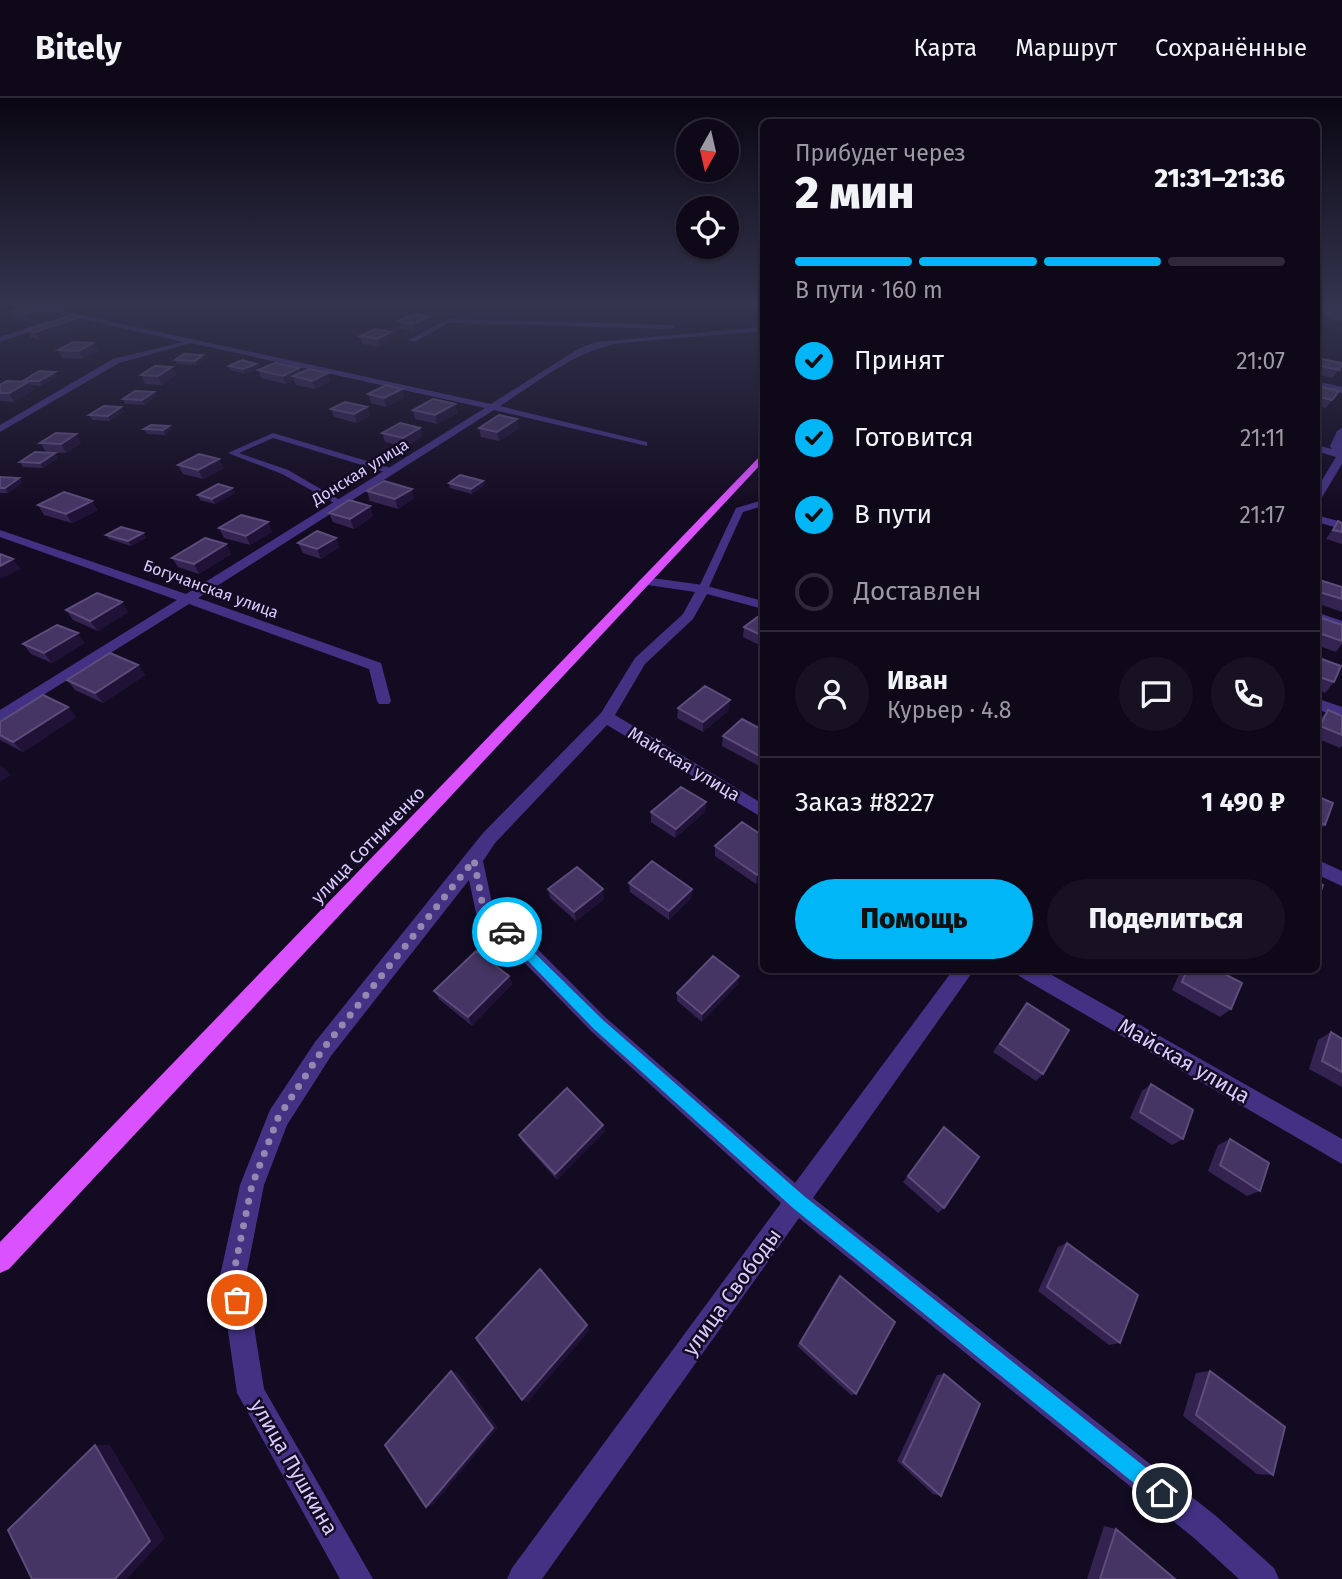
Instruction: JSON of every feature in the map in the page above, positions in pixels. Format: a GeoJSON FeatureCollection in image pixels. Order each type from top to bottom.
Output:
{"type":"FeatureCollection","features":[{"type":"Feature","properties":{"kind":"main road","name":"улица Сотниченко"},"geometry":{"type":"LineString","coordinates":[[0,1260],[760,459]]}},
{"type":"Feature","properties":{"kind":"street"},"geometry":{"type":"LineString","coordinates":[[0,429],[95,373]]}},
{"type":"Feature","properties":{"kind":"street"},"geometry":{"type":"LineString","coordinates":[[336,373],[494,407],[643,444]]}},
{"type":"Feature","properties":{"kind":"street","name":"Донская улица"},"geometry":{"type":"LineString","coordinates":[[0,717],[547,373]]}},
{"type":"Feature","properties":{"kind":"street"},"geometry":{"type":"LineString","coordinates":[[1320,385],[1342,390]]}},
{"type":"Feature","properties":{"kind":"street"},"geometry":{"type":"LineString","coordinates":[[1342,431],[1335,446],[1342,455]]}},
{"type":"Feature","properties":{"kind":"street"},"geometry":{"type":"LineString","coordinates":[[1320,449],[1342,455]]}},
{"type":"Feature","properties":{"kind":"street"},"geometry":{"type":"LineString","coordinates":[[1320,492],[1342,455]]}},
{"type":"Feature","properties":{"kind":"street"},"geometry":{"type":"LineString","coordinates":[[1320,519],[1342,526]]}},
{"type":"Feature","properties":{"kind":"street","name":"Богучанская улица"},"geometry":{"type":"LineString","coordinates":[[0,533],[376,666],[384,701]]}},
{"type":"Feature","properties":{"kind":"street"},"geometry":{"type":"LineString","coordinates":[[645,581],[703,589],[760,604]]}},
{"type":"Feature","properties":{"kind":"street","name":"улица Пушкина"},"geometry":{"type":"LineString","coordinates":[[357,1579],[251,1393],[233,1276],[252,1185],[278,1118],[323,1049],[489,838],[606,717],[640,661],[688,616],[703,589]]}},
{"type":"Feature","properties":{"kind":"street"},"geometry":{"type":"LineString","coordinates":[[1320,617],[1342,625]]}},
{"type":"Feature","properties":{"kind":"street"},"geometry":{"type":"LineString","coordinates":[[1320,705],[1342,713]]}},
{"type":"Feature","properties":{"kind":"street","name":"Майская улица"},"geometry":{"type":"LineString","coordinates":[[606,717],[760,810]]}},
{"type":"Feature","properties":{"kind":"street"},"geometry":{"type":"LineString","coordinates":[[474,860],[483,907],[598,1024],[798,1202],[1205,1527],[1263,1579]]}},
{"type":"Feature","properties":{"kind":"street"},"geometry":{"type":"LineString","coordinates":[[1320,868],[1342,878]]}},
{"type":"Feature","properties":{"kind":"street","name":"улица Свободы"},"geometry":{"type":"LineString","coordinates":[[523,1579],[962,973]]}},
{"type":"Feature","properties":{"kind":"street","name":"Майская улица"},"geometry":{"type":"LineString","coordinates":[[1031,973],[1342,1152]]}},
{"type":"Feature","properties":{"kind":"lane"},"geometry":{"type":"LineString","coordinates":[[341,503],[285,472],[232,453],[273,435],[391,471]]}},
{"type":"Feature","properties":{"kind":"lane"},"geometry":{"type":"LineString","coordinates":[[703,589],[739,510],[760,504]]}},
{"type":"Feature","properties":{"kind":"building"},"geometry":{"type":"Polygon","coordinates":[[[36,373],[53,373],[39,381],[23,381],[36,373]]]}},
{"type":"Feature","properties":{"kind":"building"},"geometry":{"type":"Polygon","coordinates":[[[144,373],[162,373],[158,376],[141,375],[144,373]]]}},
{"type":"Feature","properties":{"kind":"building"},"geometry":{"type":"Polygon","coordinates":[[[300,373],[328,373],[312,381],[293,376],[300,373]]]}},
{"type":"Feature","properties":{"kind":"building"},"geometry":{"type":"Polygon","coordinates":[[[7,381],[28,382],[9,393],[0,393],[0,385],[7,381]]]}},
{"type":"Feature","properties":{"kind":"building"},"geometry":{"type":"Polygon","coordinates":[[[386,385],[402,389],[384,398],[368,394],[386,385]]]}},
{"type":"Feature","properties":{"kind":"building"},"geometry":{"type":"Polygon","coordinates":[[[1320,387],[1339,391],[1332,400],[1320,397],[1320,387]]]}},
{"type":"Feature","properties":{"kind":"building"},"geometry":{"type":"Polygon","coordinates":[[[135,391],[154,392],[142,400],[123,399],[135,391]]]}},
{"type":"Feature","properties":{"kind":"building"},"geometry":{"type":"Polygon","coordinates":[[[433,399],[455,404],[435,415],[413,410],[433,399]]]}},
{"type":"Feature","properties":{"kind":"building"},"geometry":{"type":"Polygon","coordinates":[[[345,402],[367,407],[354,414],[331,409],[345,402]]]}},
{"type":"Feature","properties":{"kind":"building"},"geometry":{"type":"Polygon","coordinates":[[[104,406],[121,407],[108,416],[89,415],[104,406]]]}},
{"type":"Feature","properties":{"kind":"building"},"geometry":{"type":"Polygon","coordinates":[[[499,415],[517,419],[497,432],[479,428],[499,415]]]}},
{"type":"Feature","properties":{"kind":"building"},"geometry":{"type":"Polygon","coordinates":[[[400,423],[420,428],[403,438],[382,433],[400,423]]]}},
{"type":"Feature","properties":{"kind":"building"},"geometry":{"type":"Polygon","coordinates":[[[151,425],[169,426],[163,430],[144,429],[151,425]]]}},
{"type":"Feature","properties":{"kind":"building"},"geometry":{"type":"Polygon","coordinates":[[[56,433],[76,434],[61,444],[40,443],[56,433]]]}},
{"type":"Feature","properties":{"kind":"building"},"geometry":{"type":"Polygon","coordinates":[[[35,452],[55,453],[40,463],[20,462],[35,452]]]}},
{"type":"Feature","properties":{"kind":"building"},"geometry":{"type":"Polygon","coordinates":[[[199,454],[219,459],[198,470],[178,465],[199,454]]]}},
{"type":"Feature","properties":{"kind":"building"},"geometry":{"type":"Polygon","coordinates":[[[460,475],[483,481],[471,489],[449,483],[460,475]]]}},
{"type":"Feature","properties":{"kind":"building"},"geometry":{"type":"Polygon","coordinates":[[[0,477],[19,478],[5,488],[0,488],[0,477]]]}},
{"type":"Feature","properties":{"kind":"building"},"geometry":{"type":"Polygon","coordinates":[[[384,481],[412,489],[395,499],[367,491],[384,481]]]}},
{"type":"Feature","properties":{"kind":"building"},"geometry":{"type":"Polygon","coordinates":[[[218,484],[232,488],[212,499],[198,495],[218,484]]]}},
{"type":"Feature","properties":{"kind":"building"},"geometry":{"type":"Polygon","coordinates":[[[64,492],[92,501],[66,514],[38,505],[64,492]]]}},
{"type":"Feature","properties":{"kind":"building"},"geometry":{"type":"Polygon","coordinates":[[[349,500],[370,506],[350,519],[329,513],[349,500]]]}},
{"type":"Feature","properties":{"kind":"building"},"geometry":{"type":"Polygon","coordinates":[[[241,515],[268,522],[246,536],[219,528],[241,515]]]}},
{"type":"Feature","properties":{"kind":"building"},"geometry":{"type":"Polygon","coordinates":[[[1338,521],[1342,523],[1342,532],[1333,530],[1338,521]]]}},
{"type":"Feature","properties":{"kind":"building"},"geometry":{"type":"Polygon","coordinates":[[[121,527],[143,533],[128,541],[106,535],[121,527]]]}},
{"type":"Feature","properties":{"kind":"building"},"geometry":{"type":"Polygon","coordinates":[[[317,531],[336,538],[317,549],[298,543],[317,531]]]}},
{"type":"Feature","properties":{"kind":"building"},"geometry":{"type":"Polygon","coordinates":[[[205,538],[226,544],[194,564],[172,558],[205,538]]]}},
{"type":"Feature","properties":{"kind":"building"},"geometry":{"type":"Polygon","coordinates":[[[0,554],[13,559],[0,566],[0,554]]]}},
{"type":"Feature","properties":{"kind":"building"},"geometry":{"type":"Polygon","coordinates":[[[1320,580],[1342,587],[1342,599],[1320,592],[1320,580]]]}},
{"type":"Feature","properties":{"kind":"building"},"geometry":{"type":"Polygon","coordinates":[[[97,593],[122,602],[90,621],[66,610],[97,593]]]}},
{"type":"Feature","properties":{"kind":"building"},"geometry":{"type":"Polygon","coordinates":[[[760,615],[760,635],[744,627],[760,615]]]}},
{"type":"Feature","properties":{"kind":"building"},"geometry":{"type":"Polygon","coordinates":[[[1320,617],[1342,625],[1342,641],[1320,633],[1320,617]]]}},
{"type":"Feature","properties":{"kind":"building"},"geometry":{"type":"Polygon","coordinates":[[[57,625],[78,633],[44,653],[23,644],[57,625]]]}},
{"type":"Feature","properties":{"kind":"building"},"geometry":{"type":"Polygon","coordinates":[[[110,653],[138,665],[95,693],[67,680],[110,653]]]}},
{"type":"Feature","properties":{"kind":"building"},"geometry":{"type":"Polygon","coordinates":[[[1320,658],[1341,666],[1334,682],[1320,677],[1320,658]]]}},
{"type":"Feature","properties":{"kind":"building"},"geometry":{"type":"Polygon","coordinates":[[[705,686],[730,700],[703,722],[678,708],[705,686]]]}},
{"type":"Feature","properties":{"kind":"building"},"geometry":{"type":"Polygon","coordinates":[[[43,695],[68,707],[13,742],[0,735],[0,722],[43,695]]]}},
{"type":"Feature","properties":{"kind":"building"},"geometry":{"type":"Polygon","coordinates":[[[1328,710],[1342,716],[1342,735],[1320,726],[1328,710]]]}},
{"type":"Feature","properties":{"kind":"building"},"geometry":{"type":"Polygon","coordinates":[[[742,719],[760,728],[760,756],[723,736],[742,719]]]}},
{"type":"Feature","properties":{"kind":"building"},"geometry":{"type":"Polygon","coordinates":[[[681,787],[706,802],[676,829],[651,812],[681,787]]]}},
{"type":"Feature","properties":{"kind":"building"},"geometry":{"type":"Polygon","coordinates":[[[1320,798],[1333,803],[1325,825],[1320,823],[1320,798]]]}},
{"type":"Feature","properties":{"kind":"building"},"geometry":{"type":"Polygon","coordinates":[[[742,822],[760,834],[760,872],[757,875],[715,846],[742,822]]]}},
{"type":"Feature","properties":{"kind":"building"},"geometry":{"type":"Polygon","coordinates":[[[652,861],[692,889],[669,911],[629,883],[652,861]]]}},
{"type":"Feature","properties":{"kind":"building"},"geometry":{"type":"Polygon","coordinates":[[[577,867],[603,889],[574,912],[548,889],[577,867]]]}},
{"type":"Feature","properties":{"kind":"building"},"geometry":{"type":"Polygon","coordinates":[[[476,951],[509,976],[468,1017],[434,991],[476,951]]]}},
{"type":"Feature","properties":{"kind":"building"},"geometry":{"type":"Polygon","coordinates":[[[713,956],[739,976],[702,1014],[677,993],[713,956]]]}},
{"type":"Feature","properties":{"kind":"building"},"geometry":{"type":"Polygon","coordinates":[[[1186,973],[1223,973],[1242,983],[1231,1009],[1182,982],[1186,973]]]}},
{"type":"Feature","properties":{"kind":"building"},"geometry":{"type":"Polygon","coordinates":[[[1027,1003],[1069,1030],[1043,1074],[1000,1044],[1027,1003]]]}},
{"type":"Feature","properties":{"kind":"building"},"geometry":{"type":"Polygon","coordinates":[[[1331,1032],[1342,1039],[1342,1072],[1322,1061],[1331,1032]]]}},
{"type":"Feature","properties":{"kind":"building"},"geometry":{"type":"Polygon","coordinates":[[[1151,1084],[1193,1110],[1183,1139],[1140,1112],[1151,1084]]]}},
{"type":"Feature","properties":{"kind":"building"},"geometry":{"type":"Polygon","coordinates":[[[567,1088],[603,1125],[555,1174],[519,1135],[567,1088]]]}},
{"type":"Feature","properties":{"kind":"building"},"geometry":{"type":"Polygon","coordinates":[[[944,1127],[979,1157],[944,1208],[908,1176],[944,1127]]]}},
{"type":"Feature","properties":{"kind":"building"},"geometry":{"type":"Polygon","coordinates":[[[1230,1139],[1269,1163],[1260,1191],[1220,1165],[1230,1139]]]}},
{"type":"Feature","properties":{"kind":"building"},"geometry":{"type":"Polygon","coordinates":[[[1067,1243],[1138,1295],[1120,1343],[1047,1287],[1067,1243]]]}},
{"type":"Feature","properties":{"kind":"building"},"geometry":{"type":"Polygon","coordinates":[[[540,1269],[587,1325],[522,1400],[476,1338],[540,1269]]]}},
{"type":"Feature","properties":{"kind":"building"},"geometry":{"type":"Polygon","coordinates":[[[840,1276],[895,1322],[856,1394],[800,1343],[840,1276]]]}},
{"type":"Feature","properties":{"kind":"building"},"geometry":{"type":"Polygon","coordinates":[[[451,1371],[493,1428],[426,1507],[385,1445],[451,1371]]]}},
{"type":"Feature","properties":{"kind":"building"},"geometry":{"type":"Polygon","coordinates":[[[1210,1371],[1285,1427],[1273,1475],[1196,1415],[1210,1371]]]}},
{"type":"Feature","properties":{"kind":"building"},"geometry":{"type":"Polygon","coordinates":[[[944,1374],[980,1404],[941,1496],[903,1462],[944,1374]]]}},
{"type":"Feature","properties":{"kind":"building"},"geometry":{"type":"Polygon","coordinates":[[[95,1445],[150,1541],[115,1579],[32,1579],[8,1530],[95,1445]]]}},
{"type":"Feature","properties":{"kind":"building"},"geometry":{"type":"Polygon","coordinates":[[[1116,1529],[1175,1579],[1100,1579],[1116,1529]]]}},
{"type":"Feature","properties":{"kind":"way so far"},"geometry":{"type":"LineString","coordinates":[[237,1300],[233,1276],[252,1185],[278,1118],[323,1049],[474,860],[483,907],[507,932]]}},
{"type":"Feature","properties":{"kind":"route"},"geometry":{"type":"LineString","coordinates":[[507,932],[598,1024],[798,1202],[1162,1493]]}}]}
